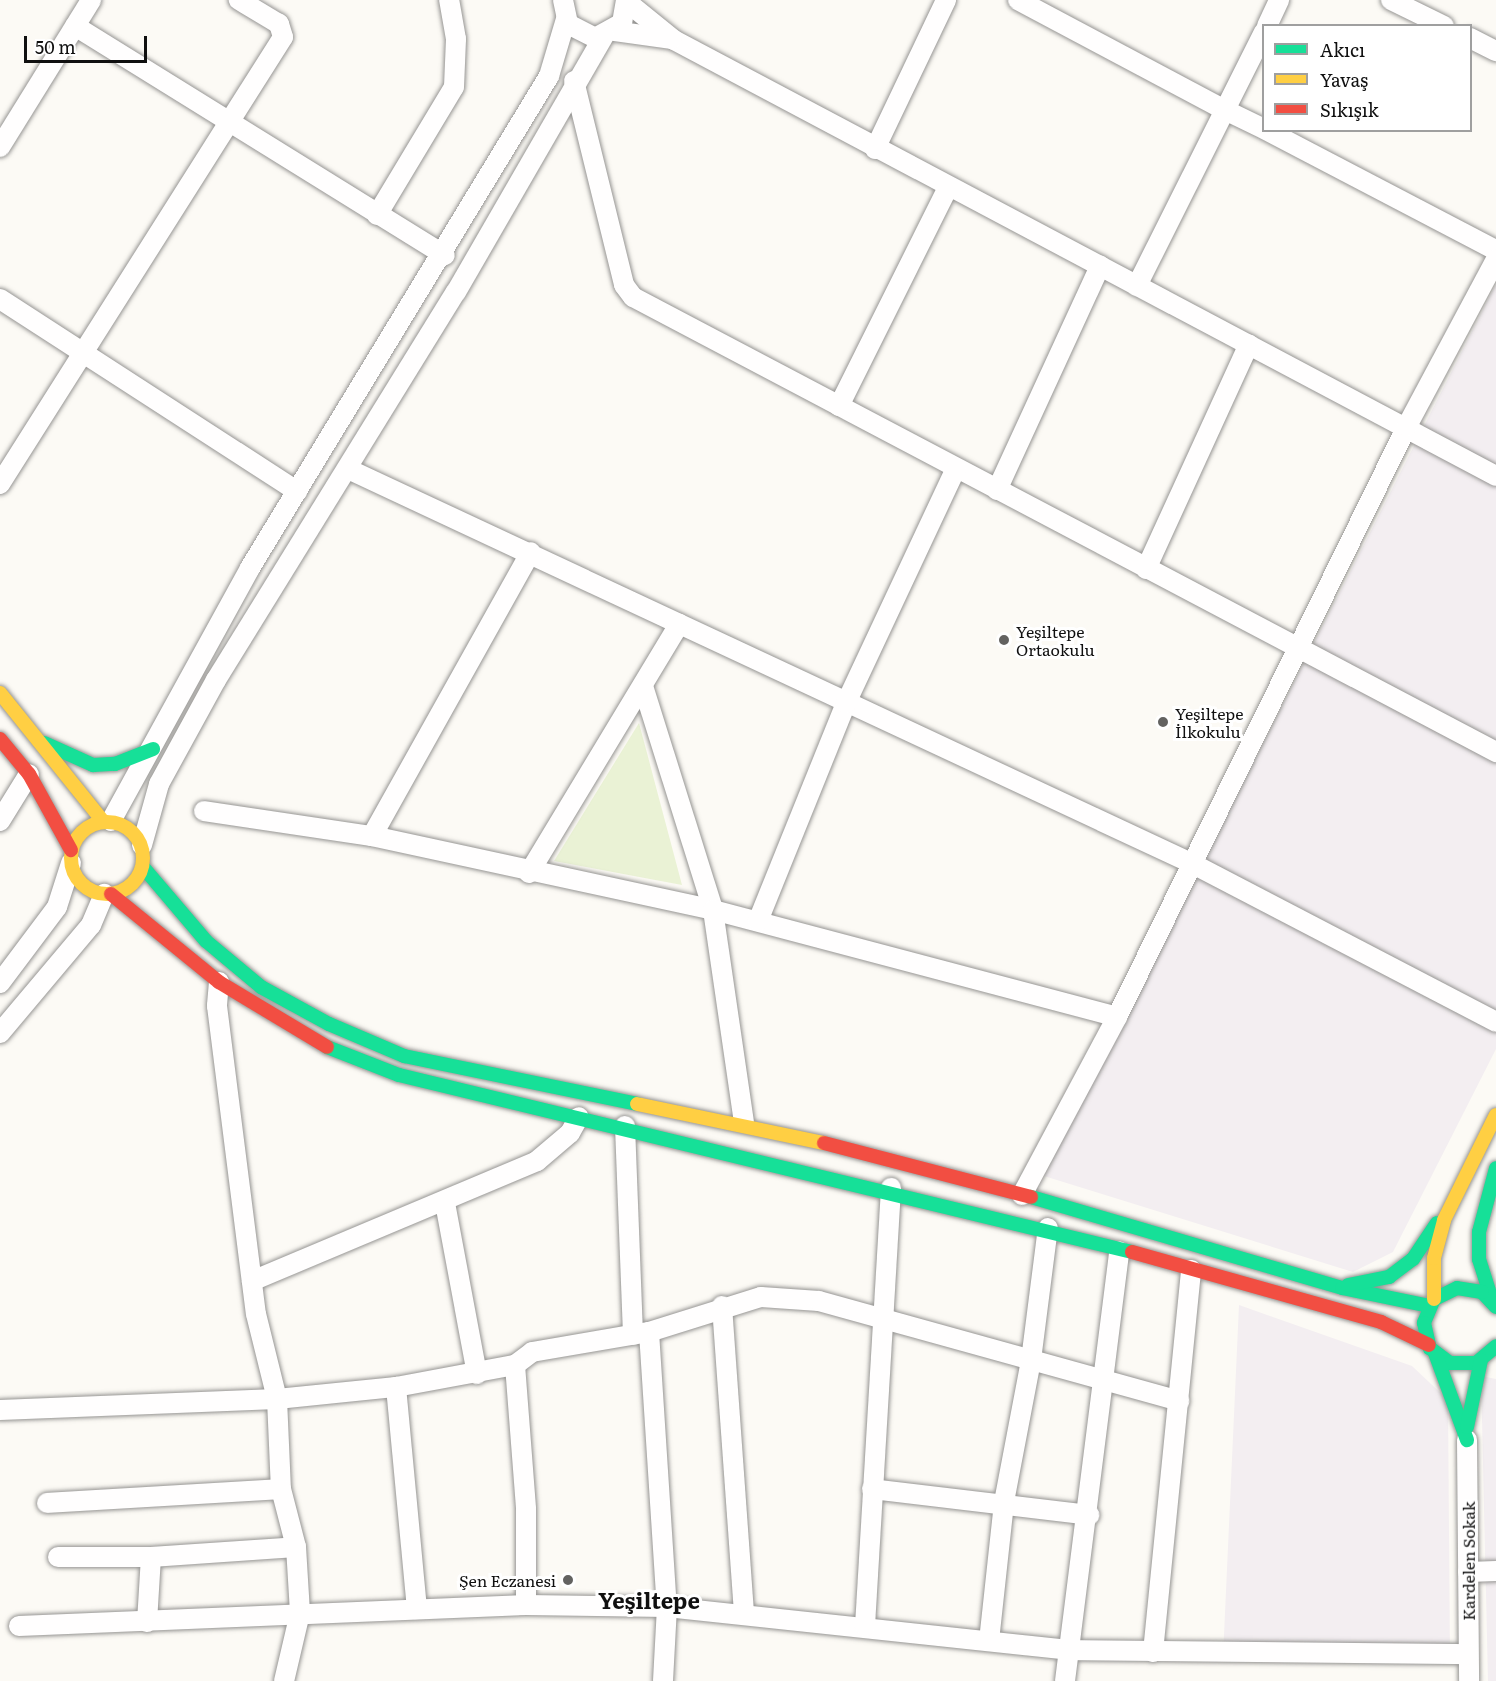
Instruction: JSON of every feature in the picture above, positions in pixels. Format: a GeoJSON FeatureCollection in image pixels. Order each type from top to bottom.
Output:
{"type":"FeatureCollection","features":[{"type":"Feature","properties":{"kind":"main road"},"geometry":{"type":"LineString","coordinates":[[0,693],[31,733],[107,821],[128,827],[142,845],[142,867],[131,885],[108,894]]}},
{"type":"Feature","properties":{"kind":"main road"},"geometry":{"type":"LineString","coordinates":[[31,733],[68,757],[93,765],[125,762],[153,749]]}},
{"type":"Feature","properties":{"kind":"main road"},"geometry":{"type":"LineString","coordinates":[[0,739],[29,774],[71,856],[81,883],[108,894],[219,982],[326,1047],[389,1071],[891,1188],[1048,1228],[1119,1251],[1381,1322],[1463,1366],[1490,1355]]}},
{"type":"Feature","properties":{"kind":"main road"},"geometry":{"type":"LineString","coordinates":[[71,856],[83,830],[107,821]]}},
{"type":"Feature","properties":{"kind":"main road"},"geometry":{"type":"LineString","coordinates":[[142,867],[206,941],[261,987],[329,1024],[404,1056],[744,1122],[895,1158],[1327,1284],[1432,1303],[1451,1290],[1470,1288],[1494,1304]]}},
{"type":"Feature","properties":{"kind":"main road"},"geometry":{"type":"LineString","coordinates":[[1467,1440],[1424,1323],[1432,1303],[1434,1258],[1455,1198],[1496,1115]]}},
{"type":"Feature","properties":{"kind":"main road"},"geometry":{"type":"LineString","coordinates":[[1494,1304],[1479,1259],[1479,1232],[1496,1168]]}},
{"type":"Feature","properties":{"kind":"main road"},"geometry":{"type":"LineString","coordinates":[[1327,1284],[1351,1285],[1389,1276],[1413,1258],[1455,1198]]}},
{"type":"Feature","properties":{"kind":"main road"},"geometry":{"type":"LineString","coordinates":[[1467,1440],[1470,1396],[1490,1355]]}},
{"type":"Feature","properties":{"kind":"street"},"geometry":{"type":"LineString","coordinates":[[0,147],[91,0]]}},
{"type":"Feature","properties":{"kind":"street"},"geometry":{"type":"LineString","coordinates":[[0,484],[85,353],[227,120],[283,37],[279,24],[239,0]]}},
{"type":"Feature","properties":{"kind":"street"},"geometry":{"type":"LineString","coordinates":[[377,215],[454,87],[456,39],[449,0]]}},
{"type":"Feature","properties":{"kind":"street"},"geometry":{"type":"LineString","coordinates":[[875,149],[946,0]]}},
{"type":"Feature","properties":{"kind":"street"},"geometry":{"type":"LineString","coordinates":[[1018,0],[1262,128]]}},
{"type":"Feature","properties":{"kind":"street"},"geometry":{"type":"LineString","coordinates":[[1268,24],[1279,0]]}},
{"type":"Feature","properties":{"kind":"street"},"geometry":{"type":"LineString","coordinates":[[1391,0],[1440,24]]}},
{"type":"Feature","properties":{"kind":"street"},"geometry":{"type":"LineString","coordinates":[[142,845],[159,784],[198,712],[456,292],[574,81],[609,34],[626,1],[674,40],[875,149],[1407,426],[1496,476]]}},
{"type":"Feature","properties":{"kind":"street"},"geometry":{"type":"LineString","coordinates":[[565,10],[584,36],[609,34],[674,40]]}},
{"type":"Feature","properties":{"kind":"street"},"geometry":{"type":"LineString","coordinates":[[107,821],[153,749],[297,491],[445,255],[549,76],[565,10]]}},
{"type":"Feature","properties":{"kind":"street"},"geometry":{"type":"LineString","coordinates":[[75,26],[445,255]]}},
{"type":"Feature","properties":{"kind":"street"},"geometry":{"type":"LineString","coordinates":[[1137,286],[1262,34]]}},
{"type":"Feature","properties":{"kind":"street"},"geometry":{"type":"LineString","coordinates":[[1472,39],[1496,51]]}},
{"type":"Feature","properties":{"kind":"street"},"geometry":{"type":"LineString","coordinates":[[574,81],[624,285],[633,297],[1496,752]]}},
{"type":"Feature","properties":{"kind":"street"},"geometry":{"type":"LineString","coordinates":[[1269,132],[1496,249]]}},
{"type":"Feature","properties":{"kind":"street"},"geometry":{"type":"LineString","coordinates":[[839,406],[948,187]]}},
{"type":"Feature","properties":{"kind":"street"},"geometry":{"type":"LineString","coordinates":[[1022,1195],[1117,1017],[1407,426],[1496,259]]}},
{"type":"Feature","properties":{"kind":"street"},"geometry":{"type":"LineString","coordinates":[[997,490],[1100,266]]}},
{"type":"Feature","properties":{"kind":"street"},"geometry":{"type":"LineString","coordinates":[[0,299],[297,491]]}},
{"type":"Feature","properties":{"kind":"street"},"geometry":{"type":"LineString","coordinates":[[1146,569],[1249,344]]}},
{"type":"Feature","properties":{"kind":"street"},"geometry":{"type":"LineString","coordinates":[[758,921],[846,703],[956,468]]}},
{"type":"Feature","properties":{"kind":"street"},"geometry":{"type":"LineString","coordinates":[[348,469],[531,552],[846,703],[1193,864],[1496,1022]]}},
{"type":"Feature","properties":{"kind":"street"},"geometry":{"type":"LineString","coordinates":[[372,836],[531,552]]}},
{"type":"Feature","properties":{"kind":"street"},"geometry":{"type":"LineString","coordinates":[[529,873],[644,686],[679,624]]}},
{"type":"Feature","properties":{"kind":"street"},"geometry":{"type":"LineString","coordinates":[[644,686],[713,910],[744,1122]]}},
{"type":"Feature","properties":{"kind":"street"},"geometry":{"type":"LineString","coordinates":[[0,821],[29,774]]}},
{"type":"Feature","properties":{"kind":"street"},"geometry":{"type":"LineString","coordinates":[[204,811],[372,836],[529,873],[713,910],[1117,1017]]}},
{"type":"Feature","properties":{"kind":"street"},"geometry":{"type":"LineString","coordinates":[[0,983],[57,907],[71,856]]}},
{"type":"Feature","properties":{"kind":"street"},"geometry":{"type":"LineString","coordinates":[[0,1033],[91,925],[108,894]]}},
{"type":"Feature","properties":{"kind":"street"},"geometry":{"type":"LineString","coordinates":[[219,982],[217,1006],[252,1281],[277,1399],[281,1489],[296,1547],[300,1613],[284,1681]]}},
{"type":"Feature","properties":{"kind":"street"},"geometry":{"type":"LineString","coordinates":[[252,1281],[445,1203],[537,1161],[570,1133],[579,1117]]}},
{"type":"Feature","properties":{"kind":"street"},"geometry":{"type":"LineString","coordinates":[[625,1126],[641,1333],[667,1607],[663,1681]]}},
{"type":"Feature","properties":{"kind":"street"},"geometry":{"type":"LineString","coordinates":[[865,1626],[881,1317],[891,1188]]}},
{"type":"Feature","properties":{"kind":"street"},"geometry":{"type":"LineString","coordinates":[[445,1203],[477,1374]]}},
{"type":"Feature","properties":{"kind":"street"},"geometry":{"type":"LineString","coordinates":[[989,1641],[1004,1502],[1031,1360],[1048,1228]]}},
{"type":"Feature","properties":{"kind":"street"},"geometry":{"type":"LineString","coordinates":[[1065,1681],[1106,1381],[1119,1251]]}},
{"type":"Feature","properties":{"kind":"street"},"geometry":{"type":"LineString","coordinates":[[1153,1652],[1191,1270]]}},
{"type":"Feature","properties":{"kind":"street"},"geometry":{"type":"LineString","coordinates":[[0,1410],[277,1399],[396,1387],[477,1374],[514,1365],[532,1352],[641,1333],[722,1306],[773,1298],[819,1301],[1179,1401]]}},
{"type":"Feature","properties":{"kind":"street"},"geometry":{"type":"LineString","coordinates":[[722,1306],[744,1611]]}},
{"type":"Feature","properties":{"kind":"street"},"geometry":{"type":"LineString","coordinates":[[514,1365],[526,1509],[526,1605]]}},
{"type":"Feature","properties":{"kind":"street"},"geometry":{"type":"LineString","coordinates":[[396,1387],[417,1609]]}},
{"type":"Feature","properties":{"kind":"street","name":"Kardelen Sokak"},"geometry":{"type":"LineString","coordinates":[[1467,1440],[1468,1681]]}},
{"type":"Feature","properties":{"kind":"street"},"geometry":{"type":"LineString","coordinates":[[47,1503],[281,1489]]}},
{"type":"Feature","properties":{"kind":"street"},"geometry":{"type":"LineString","coordinates":[[872,1489],[1004,1502],[1089,1515]]}},
{"type":"Feature","properties":{"kind":"street"},"geometry":{"type":"LineString","coordinates":[[58,1557],[151,1557],[296,1547]]}},
{"type":"Feature","properties":{"kind":"street"},"geometry":{"type":"LineString","coordinates":[[147,1622],[151,1557]]}},
{"type":"Feature","properties":{"kind":"street"},"geometry":{"type":"LineString","coordinates":[[1468,1572],[1496,1571]]}},
{"type":"Feature","properties":{"kind":"street"},"geometry":{"type":"LineString","coordinates":[[19,1626],[526,1605],[667,1607],[744,1611],[1069,1650],[1468,1654]]}},
{"type":"Feature","properties":{"kind":"shaded area"},"geometry":{"type":"Polygon","coordinates":[[[1496,284],[1496,1049],[1393,1252],[1353,1272],[1044,1176],[1496,284]]]}},
{"type":"Feature","properties":{"kind":"shaded area"},"geometry":{"type":"Polygon","coordinates":[[[1239,1305],[1412,1366],[1448,1400],[1450,1662],[1223,1657],[1239,1305]]]}},
{"type":"Feature","properties":{"kind":"shaded area"},"geometry":{"type":"Polygon","coordinates":[[[1481,1376],[1496,1379],[1496,1681],[1488,1681],[1481,1376]]]}},
{"type":"Feature","properties":{"kind":"green space"},"geometry":{"type":"Polygon","coordinates":[[[639,723],[682,885],[554,861],[639,723]]]}},
{"type":"Feature","properties":{"kind":"traffic: fast"},"geometry":{"type":"LineString","coordinates":[[44,743],[93,765],[115,764],[153,749]]}},
{"type":"Feature","properties":{"kind":"traffic: fast"},"geometry":{"type":"LineString","coordinates":[[143,867],[206,941],[261,987],[329,1024],[404,1056],[637,1104]]}},
{"type":"Feature","properties":{"kind":"traffic: fast"},"geometry":{"type":"LineString","coordinates":[[327,1047],[399,1075],[1132,1252]]}},
{"type":"Feature","properties":{"kind":"traffic: fast"},"geometry":{"type":"LineString","coordinates":[[1492,1300],[1479,1259],[1479,1232],[1496,1168]]}},
{"type":"Feature","properties":{"kind":"traffic: fast"},"geometry":{"type":"LineString","coordinates":[[1031,1197],[1342,1288],[1430,1306]]}},
{"type":"Feature","properties":{"kind":"traffic: fast"},"geometry":{"type":"LineString","coordinates":[[1348,1285],[1389,1277],[1413,1259],[1437,1223]]}},
{"type":"Feature","properties":{"kind":"traffic: fast"},"geometry":{"type":"LineString","coordinates":[[1496,1307],[1482,1292],[1457,1288],[1434,1299],[1424,1323],[1430,1348],[1450,1363],[1476,1363],[1496,1346]]}},
{"type":"Feature","properties":{"kind":"traffic: fast"},"geometry":{"type":"LineString","coordinates":[[1435,1353],[1467,1440]]}},
{"type":"Feature","properties":{"kind":"traffic: fast"},"geometry":{"type":"LineString","coordinates":[[1467,1427],[1481,1360]]}},
{"type":"Feature","properties":{"kind":"traffic: slow"},"geometry":{"type":"LineString","coordinates":[[0,693],[103,821]]}},
{"type":"Feature","properties":{"kind":"traffic: slow"},"geometry":{"type":"LineString","coordinates":[[114,822],[133,832],[141,844],[143,858],[141,872],[133,884],[121,892],[100,894],[81,884],[73,872],[71,851],[81,832],[93,824],[114,822]]}},
{"type":"Feature","properties":{"kind":"traffic: slow"},"geometry":{"type":"LineString","coordinates":[[637,1104],[824,1143]]}},
{"type":"Feature","properties":{"kind":"traffic: slow"},"geometry":{"type":"LineString","coordinates":[[1434,1299],[1434,1258],[1444,1220],[1496,1115]]}},
{"type":"Feature","properties":{"kind":"traffic: jam"},"geometry":{"type":"LineString","coordinates":[[0,739],[29,774],[71,850]]}},
{"type":"Feature","properties":{"kind":"traffic: jam"},"geometry":{"type":"LineString","coordinates":[[111,894],[219,982],[327,1047]]}},
{"type":"Feature","properties":{"kind":"traffic: jam"},"geometry":{"type":"LineString","coordinates":[[824,1143],[1031,1197]]}},
{"type":"Feature","properties":{"kind":"traffic: jam"},"geometry":{"type":"LineString","coordinates":[[1132,1252],[1381,1322],[1429,1345]]}},
{"type":"Feature","properties":{"kind":"place","name":"Yeşiltepe Ortaokulu"},"geometry":{"type":"Point","coordinates":[1004,640]}},
{"type":"Feature","properties":{"kind":"place","name":"Yeşiltepe İlkokulu"},"geometry":{"type":"Point","coordinates":[1163,722]}},
{"type":"Feature","properties":{"kind":"place","name":"Şen Eczanesi"},"geometry":{"type":"Point","coordinates":[568,1580]}},
{"type":"Feature","properties":{"kind":"district","name":"Yeşiltepe"},"geometry":{"type":"Point","coordinates":[649,1600]}}]}
